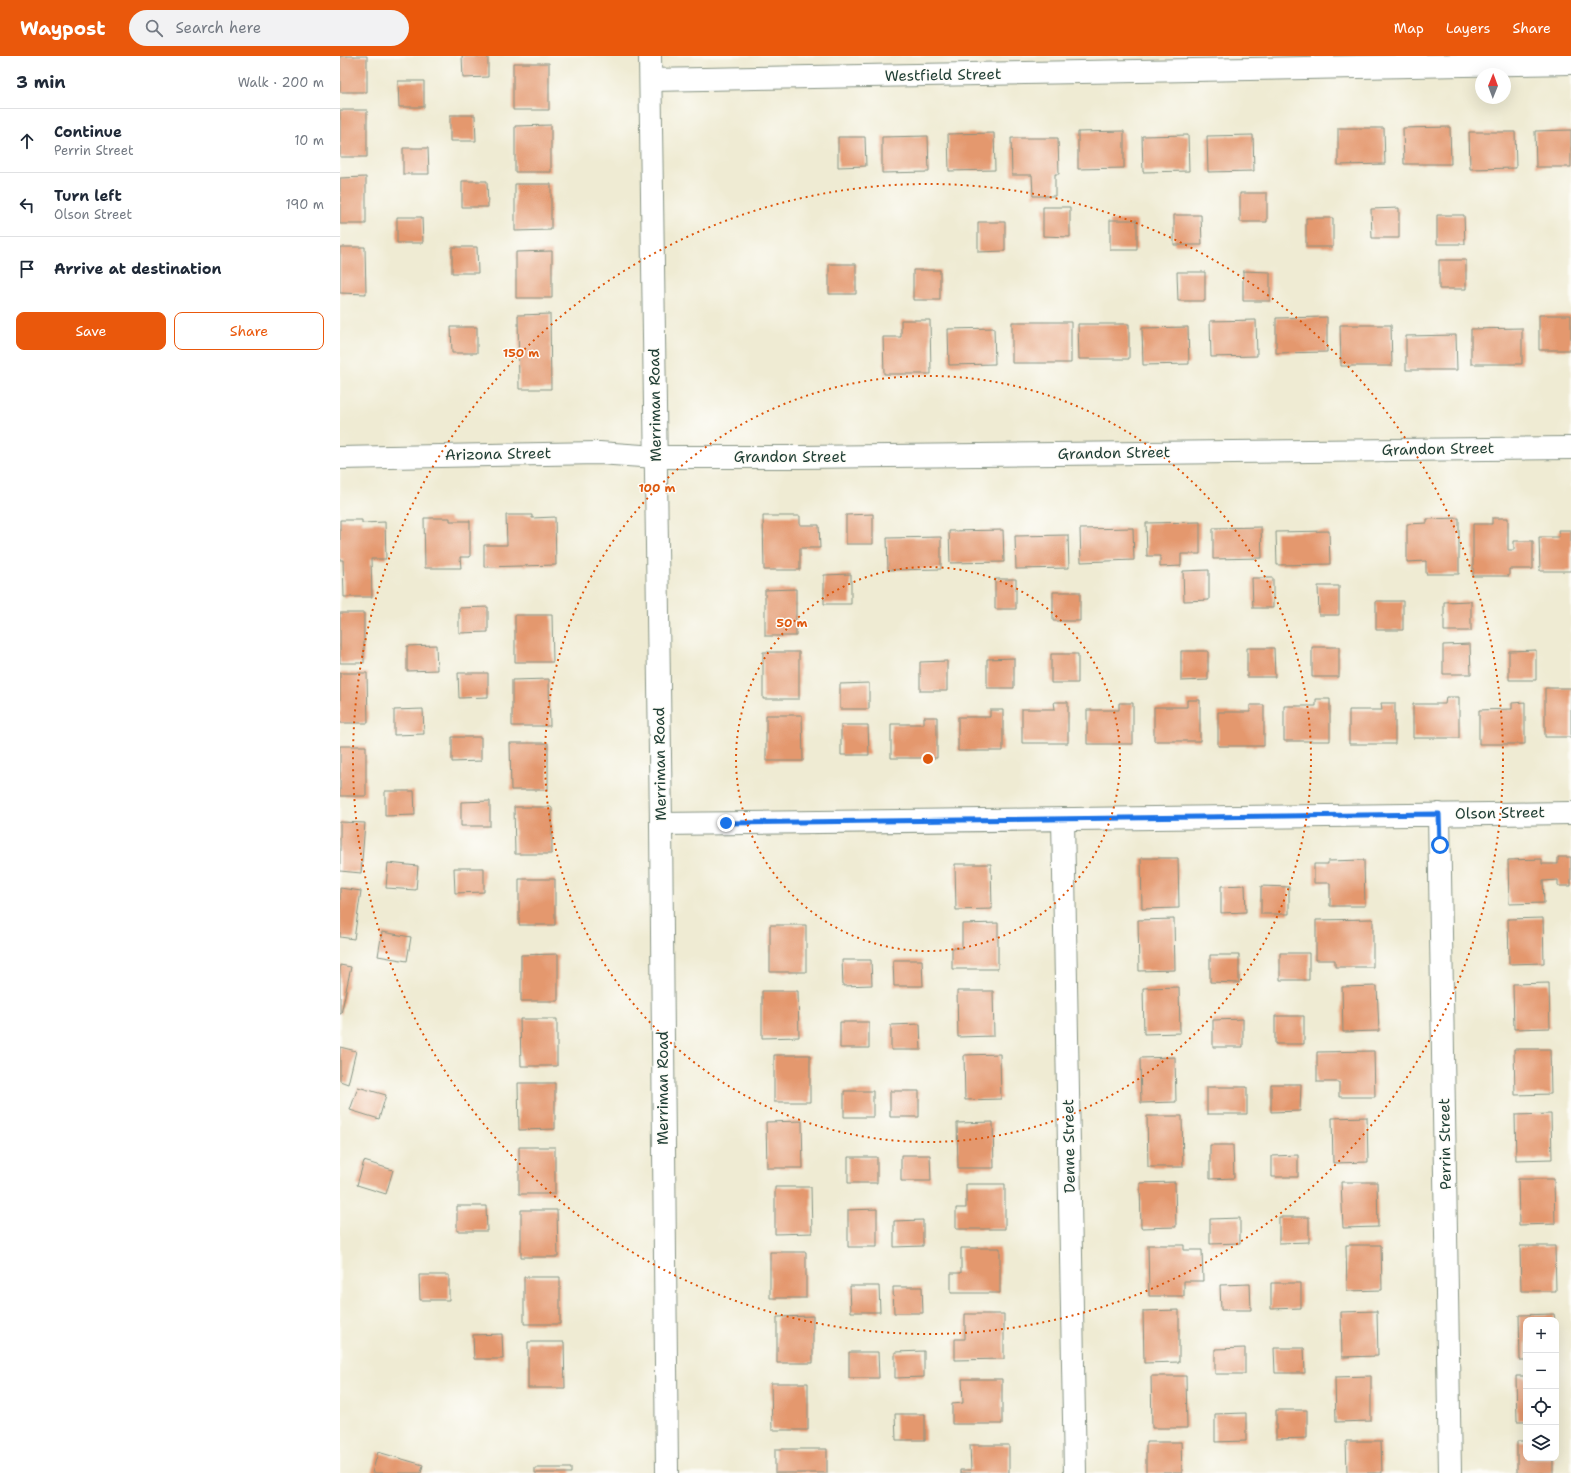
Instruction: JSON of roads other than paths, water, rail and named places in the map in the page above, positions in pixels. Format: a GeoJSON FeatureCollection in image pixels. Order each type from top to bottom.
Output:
{"type":"FeatureCollection","features":[{"type":"Feature","properties":{"kind":"street","name":"Merriman Road"},"geometry":{"type":"LineString","coordinates":[[650,56],[661,824],[667,1473]]}},
{"type":"Feature","properties":{"kind":"street","name":"Westfield Street"},"geometry":{"type":"LineString","coordinates":[[650,80],[1571,63]]}},
{"type":"Feature","properties":{"kind":"street","name":"Grandon Street"},"geometry":{"type":"LineString","coordinates":[[656,457],[799,457],[1571,448]]}},
{"type":"Feature","properties":{"kind":"street","name":"Arizona Street"},"geometry":{"type":"LineString","coordinates":[[340,458],[599,453],[656,457]]}},
{"type":"Feature","properties":{"kind":"street","name":"Olson Street"},"geometry":{"type":"LineString","coordinates":[[661,824],[1571,813]]}},
{"type":"Feature","properties":{"kind":"street","name":"Perrin Street"},"geometry":{"type":"LineString","coordinates":[[1439,814],[1450,1473]]}},
{"type":"Feature","properties":{"kind":"street","name":"Denne Street"},"geometry":{"type":"LineString","coordinates":[[1063,819],[1075,1473]]}}]}
